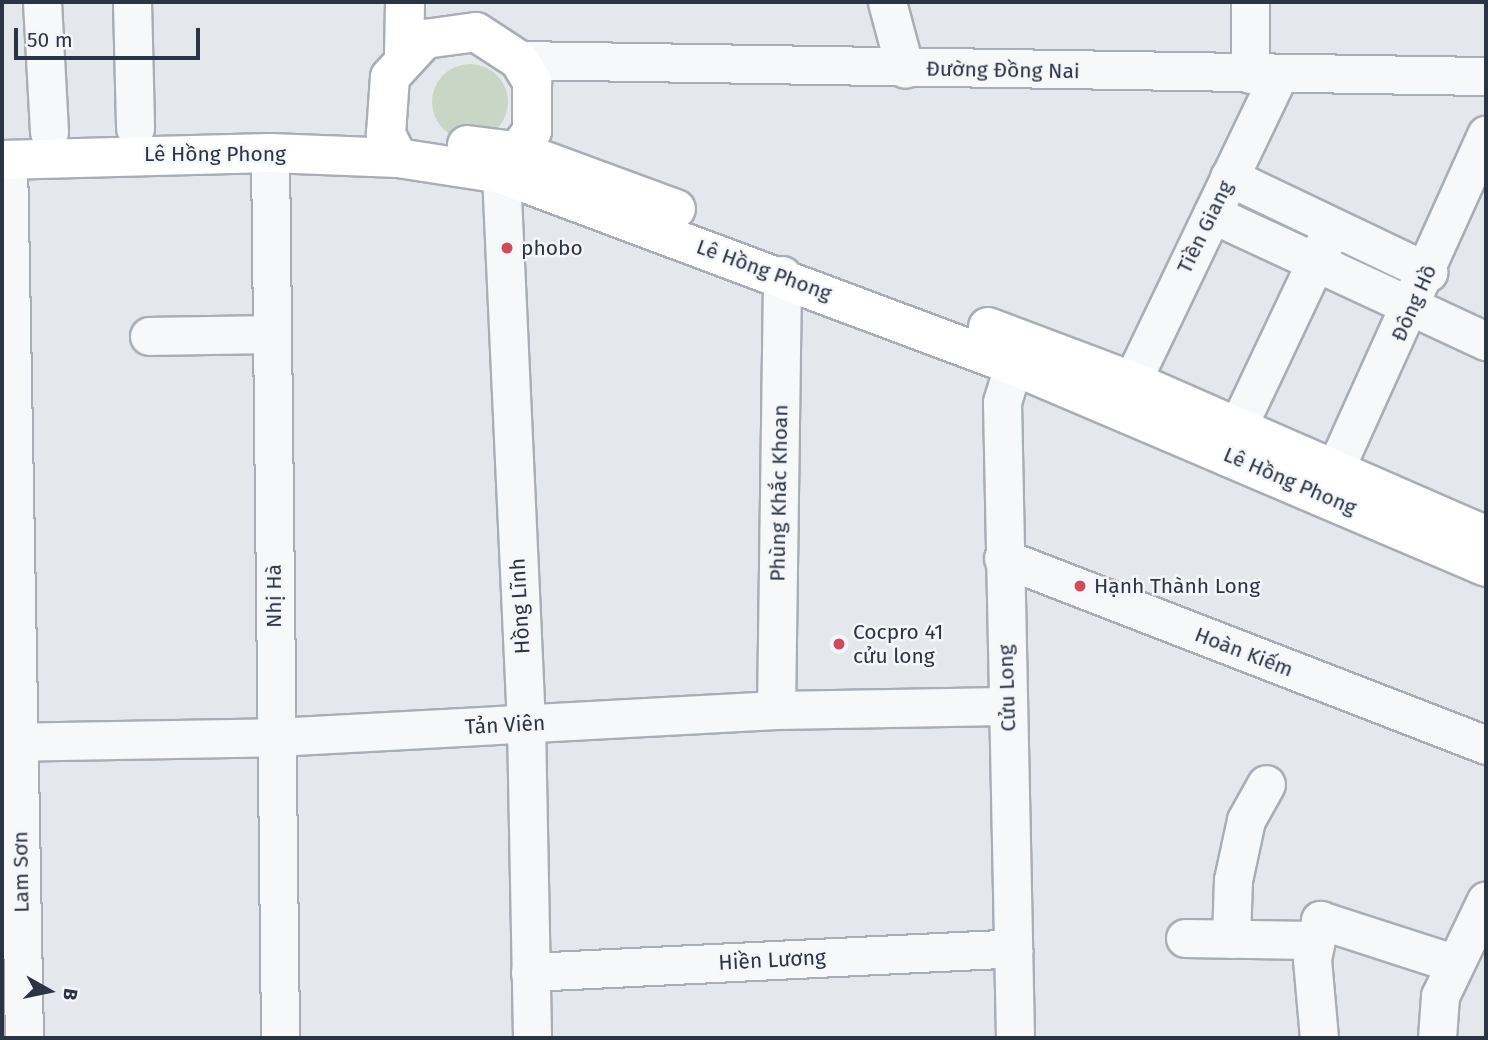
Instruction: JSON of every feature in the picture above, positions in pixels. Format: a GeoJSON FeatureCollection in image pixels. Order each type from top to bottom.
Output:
{"type":"FeatureCollection","features":[{"type":"Feature","properties":{"kind":"main road"},"geometry":{"type":"LineString","coordinates":[[392,146],[384,102],[404,55],[405,2]]}},
{"type":"Feature","properties":{"kind":"main road"},"geometry":{"type":"LineString","coordinates":[[404,55],[425,39],[476,32],[519,60],[536,106],[511,163]]}},
{"type":"Feature","properties":{"kind":"main road","name":"Lê Hồng Phong"},"geometry":{"type":"LineString","coordinates":[[4,151],[49,132],[135,128],[392,146],[511,163],[1017,353],[1486,567]]}},
{"type":"Feature","properties":{"kind":"main road","name":"Lê Hồng Phong"},"geometry":{"type":"LineString","coordinates":[[4,151],[270,153],[392,146]]}},
{"type":"Feature","properties":{"kind":"main road","name":"Lê Hồng Phong"},"geometry":{"type":"LineString","coordinates":[[511,163],[782,275],[1017,353],[1132,381],[1486,536]]}},
{"type":"Feature","properties":{"kind":"street"},"geometry":{"type":"LineString","coordinates":[[42,2],[49,132]]}},
{"type":"Feature","properties":{"kind":"street"},"geometry":{"type":"LineString","coordinates":[[132,2],[135,128]]}},
{"type":"Feature","properties":{"kind":"street"},"geometry":{"type":"LineString","coordinates":[[887,2],[905,69]]}},
{"type":"Feature","properties":{"kind":"street"},"geometry":{"type":"LineString","coordinates":[[1250,2],[1264,74]]}},
{"type":"Feature","properties":{"kind":"street","name":"Đường Đồng Nai"},"geometry":{"type":"LineString","coordinates":[[519,60],[905,69],[1486,76]]}},
{"type":"Feature","properties":{"kind":"street","name":"Tiền Giang"},"geometry":{"type":"LineString","coordinates":[[1132,381],[1229,177],[1264,74]]}},
{"type":"Feature","properties":{"kind":"street","name":"Đông Hồ"},"geometry":{"type":"LineString","coordinates":[[1335,469],[1413,307],[1486,134]]}},
{"type":"Feature","properties":{"kind":"street","name":"Lam Sơn"},"geometry":{"type":"LineString","coordinates":[[4,151],[10,742],[24,1038]]}},
{"type":"Feature","properties":{"kind":"street","name":"Nhị Hà"},"geometry":{"type":"LineString","coordinates":[[270,153],[275,737],[281,1038]]}},
{"type":"Feature","properties":{"kind":"street","name":"Hồng Lĩnh"},"geometry":{"type":"LineString","coordinates":[[511,163],[532,1038]]}},
{"type":"Feature","properties":{"kind":"street"},"geometry":{"type":"LineString","coordinates":[[1229,177],[1428,272]]}},
{"type":"Feature","properties":{"kind":"street"},"geometry":{"type":"LineString","coordinates":[[1212,214],[1314,265],[1486,341]]}},
{"type":"Feature","properties":{"kind":"street"},"geometry":{"type":"LineString","coordinates":[[1238,426],[1331,228]]}},
{"type":"Feature","properties":{"kind":"street","name":"Phùng Khắc Khoan"},"geometry":{"type":"LineString","coordinates":[[776,710],[782,275]]}},
{"type":"Feature","properties":{"kind":"street"},"geometry":{"type":"LineString","coordinates":[[149,336],[271,334]]}},
{"type":"Feature","properties":{"kind":"street","name":"Cửu Long"},"geometry":{"type":"LineString","coordinates":[[1015,1038],[1003,558],[1002,402],[1017,353]]}},
{"type":"Feature","properties":{"kind":"street","name":"Hoàn Kiếm"},"geometry":{"type":"LineString","coordinates":[[1003,558],[1486,745]]}},
{"type":"Feature","properties":{"kind":"street","name":"Tản Viên"},"geometry":{"type":"LineString","coordinates":[[10,742],[275,737],[776,710],[1008,706]]}},
{"type":"Feature","properties":{"kind":"street"},"geometry":{"type":"LineString","coordinates":[[1231,939],[1235,868],[1246,820],[1266,784]]}},
{"type":"Feature","properties":{"kind":"street"},"geometry":{"type":"LineString","coordinates":[[1437,1038],[1440,996],[1453,962],[1486,900]]}},
{"type":"Feature","properties":{"kind":"street"},"geometry":{"type":"LineString","coordinates":[[1319,1038],[1314,940],[1320,920],[1453,962]]}},
{"type":"Feature","properties":{"kind":"street"},"geometry":{"type":"LineString","coordinates":[[1185,938],[1314,940]]}},
{"type":"Feature","properties":{"kind":"street","name":"Hiền Lương"},"geometry":{"type":"LineString","coordinates":[[530,972],[1013,948]]}},
{"type":"Feature","properties":{"kind":"green space"},"geometry":{"type":"Polygon","coordinates":[[[470,64],[485,67],[497,75],[505,87],[508,102],[505,117],[497,129],[485,137],[470,140],[455,137],[443,129],[435,117],[432,102],[435,87],[443,75],[455,67],[470,64]]]}},
{"type":"Feature","properties":{"kind":"place","name":"phobo"},"geometry":{"type":"Point","coordinates":[507,248]}},
{"type":"Feature","properties":{"kind":"place","name":"Hạnh Thành Long"},"geometry":{"type":"Point","coordinates":[1080,586]}},
{"type":"Feature","properties":{"kind":"place","name":"Cocpro 41 cửu long"},"geometry":{"type":"Point","coordinates":[839,644]}}]}
